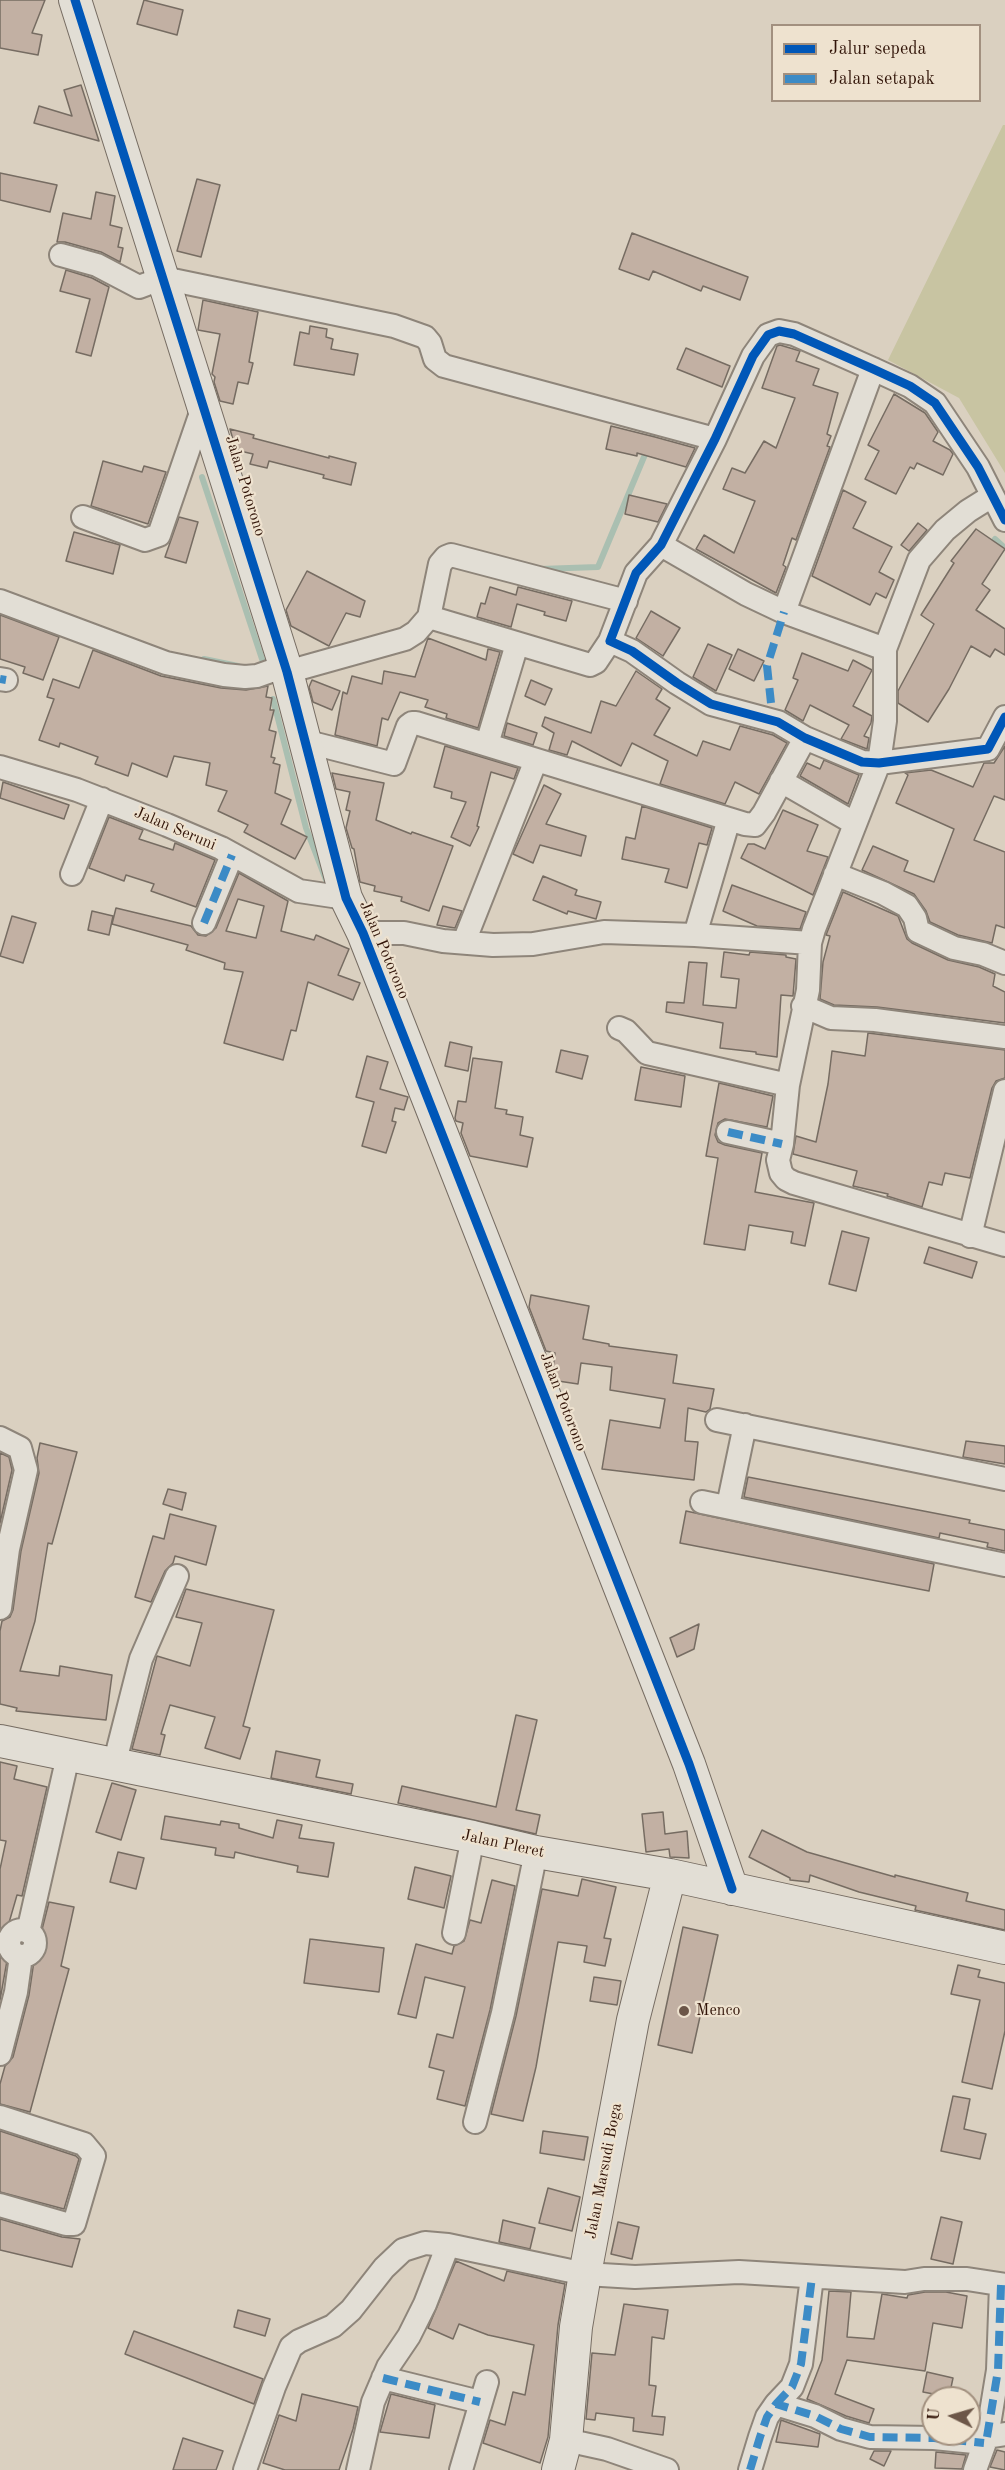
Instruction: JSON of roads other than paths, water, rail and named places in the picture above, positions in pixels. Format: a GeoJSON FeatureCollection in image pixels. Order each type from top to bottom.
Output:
{"type":"FeatureCollection","features":[{"type":"Feature","properties":{"kind":"street","name":"Jalan Potorono"},"geometry":{"type":"LineString","coordinates":[[75,0],[286,669],[346,898],[363,933],[689,1764],[732,1888]]}},
{"type":"Feature","properties":{"kind":"street"},"geometry":{"type":"LineString","coordinates":[[61,255],[97,265],[139,287],[163,278],[394,326],[425,337],[430,343],[435,359],[444,366],[715,439]]}},
{"type":"Feature","properties":{"kind":"street"},"geometry":{"type":"LineString","coordinates":[[429,617],[590,665],[596,662],[610,641],[636,573],[661,545],[715,439],[753,356],[768,335],[779,331],[794,334],[910,386],[935,403],[978,467],[1005,520]]}},
{"type":"Feature","properties":{"kind":"street"},"geometry":{"type":"LineString","coordinates":[[784,612],[873,369]]}},
{"type":"Feature","properties":{"kind":"street"},"geometry":{"type":"LineString","coordinates":[[83,517],[145,540],[159,535],[204,404]]}},
{"type":"Feature","properties":{"kind":"street"},"geometry":{"type":"LineString","coordinates":[[992,496],[968,511],[945,530],[919,560],[885,649],[885,721],[879,762],[813,929],[810,943],[808,990],[788,1084],[783,1144],[778,1160],[781,1173],[786,1179],[1005,1245]]}},
{"type":"Feature","properties":{"kind":"street"},"geometry":{"type":"LineString","coordinates":[[661,545],[746,594],[784,612],[885,649]]}},
{"type":"Feature","properties":{"kind":"street"},"geometry":{"type":"LineString","coordinates":[[0,601],[166,663],[245,677],[405,639],[416,632],[429,617],[441,564],[446,557],[451,555],[626,601]]}},
{"type":"Feature","properties":{"kind":"street"},"geometry":{"type":"LineString","coordinates":[[610,641],[632,651],[676,683],[711,704],[778,722],[806,738],[862,762],[997,752],[1005,717]]}},
{"type":"Feature","properties":{"kind":"street"},"geometry":{"type":"LineString","coordinates":[[487,744],[517,644]]}},
{"type":"Feature","properties":{"kind":"street"},"geometry":{"type":"LineString","coordinates":[[304,741],[394,764],[408,726],[412,723],[755,825],[806,738]]}},
{"type":"Feature","properties":{"kind":"street"},"geometry":{"type":"LineString","coordinates":[[464,942],[536,760]]}},
{"type":"Feature","properties":{"kind":"street","name":"Jalan Seruni"},"geometry":{"type":"LineString","coordinates":[[0,767],[102,799],[188,834],[298,891],[346,898]]}},
{"type":"Feature","properties":{"kind":"street"},"geometry":{"type":"LineString","coordinates":[[781,781],[854,823]]}},
{"type":"Feature","properties":{"kind":"street"},"geometry":{"type":"LineString","coordinates":[[72,874],[102,799]]}},
{"type":"Feature","properties":{"kind":"street"},"geometry":{"type":"LineString","coordinates":[[695,935],[729,819]]}},
{"type":"Feature","properties":{"kind":"street"},"geometry":{"type":"LineString","coordinates":[[204,923],[232,855]]}},
{"type":"Feature","properties":{"kind":"street"},"geometry":{"type":"LineString","coordinates":[[835,874],[883,893],[907,906],[915,918],[918,931],[954,948],[983,954],[1005,963]]}},
{"type":"Feature","properties":{"kind":"street"},"geometry":{"type":"LineString","coordinates":[[363,933],[404,933],[443,941],[493,945],[533,944],[604,932],[695,935],[810,943]]}},
{"type":"Feature","properties":{"kind":"street"},"geometry":{"type":"LineString","coordinates":[[803,1006],[831,1018],[875,1020],[1005,1037]]}},
{"type":"Feature","properties":{"kind":"street"},"geometry":{"type":"LineString","coordinates":[[619,1028],[626,1031],[647,1053],[788,1084]]}},
{"type":"Feature","properties":{"kind":"street"},"geometry":{"type":"LineString","coordinates":[[970,1236],[1005,1091]]}},
{"type":"Feature","properties":{"kind":"street"},"geometry":{"type":"LineString","coordinates":[[728,1132],[783,1144]]}},
{"type":"Feature","properties":{"kind":"street"},"geometry":{"type":"LineString","coordinates":[[717,1420],[1005,1479]]}},
{"type":"Feature","properties":{"kind":"street"},"geometry":{"type":"LineString","coordinates":[[728,1506],[745,1425]]}},
{"type":"Feature","properties":{"kind":"street"},"geometry":{"type":"LineString","coordinates":[[0,1438],[20,1448],[26,1470],[4,1548],[0,1608]]}},
{"type":"Feature","properties":{"kind":"street"},"geometry":{"type":"LineString","coordinates":[[702,1502],[1005,1565]]}},
{"type":"Feature","properties":{"kind":"street"},"geometry":{"type":"LineString","coordinates":[[114,1765],[141,1659],[177,1576]]}},
{"type":"Feature","properties":{"kind":"street","name":"Jalan Pleret"},"geometry":{"type":"LineString","coordinates":[[0,1741],[473,1837],[536,1852],[670,1875],[1005,1948]]}},
{"type":"Feature","properties":{"kind":"street"},"geometry":{"type":"LineString","coordinates":[[0,2054],[16,1992],[24,1946],[68,1756]]}},
{"type":"Feature","properties":{"kind":"street"},"geometry":{"type":"LineString","coordinates":[[454,1933],[473,1837]]}},
{"type":"Feature","properties":{"kind":"street"},"geometry":{"type":"LineString","coordinates":[[475,2122],[503,2013],[536,1852]]}},
{"type":"Feature","properties":{"kind":"street","name":"Jalan Marsudi Boga"},"geometry":{"type":"LineString","coordinates":[[558,2470],[566,2440],[576,2327],[585,2274],[633,2020],[670,1875]]}},
{"type":"Feature","properties":{"kind":"street"},"geometry":{"type":"LineString","coordinates":[[0,2116],[84,2144],[94,2156],[74,2224],[66,2224],[0,2205]]}},
{"type":"Feature","properties":{"kind":"street"},"geometry":{"type":"LineString","coordinates":[[245,2470],[274,2387],[291,2347],[298,2341],[333,2326],[351,2310],[384,2268],[403,2250],[425,2243],[448,2245],[585,2274],[635,2277],[739,2272],[904,2282],[924,2279],[967,2279],[1003,2285],[992,2438],[975,2470]]}},
{"type":"Feature","properties":{"kind":"street"},"geometry":{"type":"LineString","coordinates":[[358,2470],[373,2402],[388,2367],[409,2336],[448,2245]]}},
{"type":"Feature","properties":{"kind":"street"},"geometry":{"type":"LineString","coordinates":[[750,2470],[767,2417],[792,2387],[801,2364],[812,2277]]}},
{"type":"Feature","properties":{"kind":"street"},"geometry":{"type":"LineString","coordinates":[[384,2378],[484,2392],[461,2470]]}},
{"type":"Feature","properties":{"kind":"street"},"geometry":{"type":"LineString","coordinates":[[776,2404],[815,2416],[840,2429],[870,2437],[992,2438]]}},
{"type":"Feature","properties":{"kind":"street"},"geometry":{"type":"LineString","coordinates":[[566,2440],[607,2449],[667,2470]]}},
{"type":"Feature","properties":{"kind":"waterway"},"geometry":{"type":"LineString","coordinates":[[540,569],[598,567],[654,433]]}},
{"type":"Feature","properties":{"kind":"waterway"},"geometry":{"type":"LineString","coordinates":[[202,477],[265,668]]}},
{"type":"Feature","properties":{"kind":"waterway"},"geometry":{"type":"LineString","coordinates":[[995,539],[1005,548]]}},
{"type":"Feature","properties":{"kind":"waterway"},"geometry":{"type":"LineString","coordinates":[[204,659],[238,666]]}},
{"type":"Feature","properties":{"kind":"waterway"},"geometry":{"type":"LineString","coordinates":[[273,699],[306,828],[326,880]]}},
{"type":"Feature","properties":{"kind":"place","name":"Menco"},"geometry":{"type":"Point","coordinates":[684,2011]}}]}
